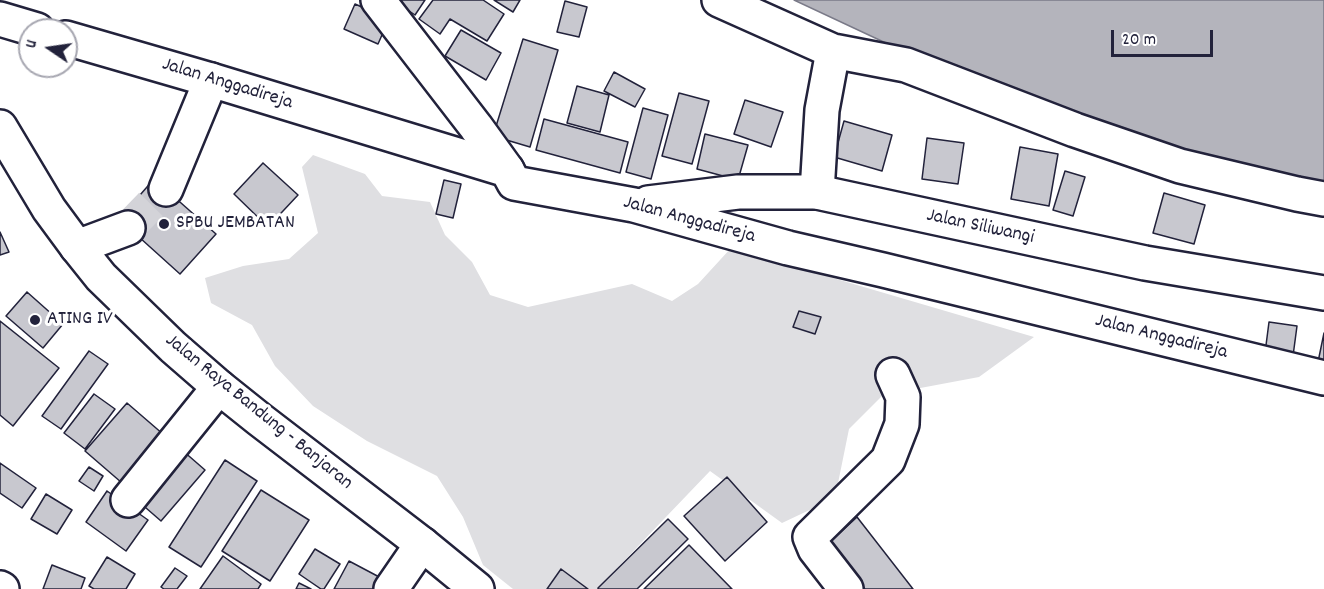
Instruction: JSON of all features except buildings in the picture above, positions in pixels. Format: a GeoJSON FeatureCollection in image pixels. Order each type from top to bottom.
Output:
{"type":"FeatureCollection","features":[{"type":"Feature","properties":{"kind":"main road"},"geometry":{"type":"LineString","coordinates":[[378,0],[507,170]]}},
{"type":"Feature","properties":{"kind":"main road"},"geometry":{"type":"LineString","coordinates":[[719,0],[832,51],[906,64],[1075,130],[1180,166],[1324,199]]}},
{"type":"Feature","properties":{"kind":"main road"},"geometry":{"type":"LineString","coordinates":[[0,19],[18,24]]}},
{"type":"Feature","properties":{"kind":"main road","name":"Jalan Anggadireja"},"geometry":{"type":"LineString","coordinates":[[78,41],[507,170],[514,183],[634,205],[788,248],[1324,378]]}},
{"type":"Feature","properties":{"kind":"main road"},"geometry":{"type":"LineString","coordinates":[[817,192],[822,110],[832,51]]}},
{"type":"Feature","properties":{"kind":"main road"},"geometry":{"type":"LineString","coordinates":[[166,189],[211,80]]}},
{"type":"Feature","properties":{"kind":"main road","name":"Jalan Raya Bandung - Banjaran"},"geometry":{"type":"LineString","coordinates":[[0,127],[49,209],[77,247],[101,277],[173,347],[219,387],[477,589]]}},
{"type":"Feature","properties":{"kind":"main road","name":"Jalan Siliwangi"},"geometry":{"type":"LineString","coordinates":[[634,205],[738,192],[817,192],[1145,263],[1324,293]]}},
{"type":"Feature","properties":{"kind":"main road"},"geometry":{"type":"LineString","coordinates":[[77,247],[128,228]]}},
{"type":"Feature","properties":{"kind":"main road"},"geometry":{"type":"LineString","coordinates":[[846,589],[815,549],[810,537],[888,460],[902,424],[903,397],[893,375]]}},
{"type":"Feature","properties":{"kind":"main road"},"geometry":{"type":"LineString","coordinates":[[129,500],[219,387]]}},
{"type":"Feature","properties":{"kind":"main road"},"geometry":{"type":"LineString","coordinates":[[391,589],[422,544]]}},
{"type":"Feature","properties":{"kind":"shaded area"},"geometry":{"type":"Polygon","coordinates":[[[794,0],[1324,0],[1324,182],[1275,175],[1151,140],[1051,108],[888,44],[794,0]]]}},
{"type":"Feature","properties":{"kind":"shaded area"},"geometry":{"type":"Polygon","coordinates":[[[313,155],[365,174],[382,196],[430,202],[445,235],[472,262],[490,295],[528,307],[632,284],[672,301],[698,284],[731,248],[1034,337],[979,377],[883,395],[849,429],[835,498],[782,523],[710,471],[597,589],[513,589],[483,565],[463,517],[437,476],[367,441],[313,406],[275,366],[252,325],[211,303],[205,278],[243,266],[289,259],[318,233],[302,167],[313,155]]]}},
{"type":"Feature","properties":{"kind":"tunnel"},"geometry":{"type":"LineString","coordinates":[[128,228],[166,189]]}},
{"type":"Feature","properties":{"kind":"place","name":"SPBU JEMBATAN"},"geometry":{"type":"Point","coordinates":[164,224]}},
{"type":"Feature","properties":{"kind":"place","name":"ATING IV"},"geometry":{"type":"Point","coordinates":[35,320]}}]}
